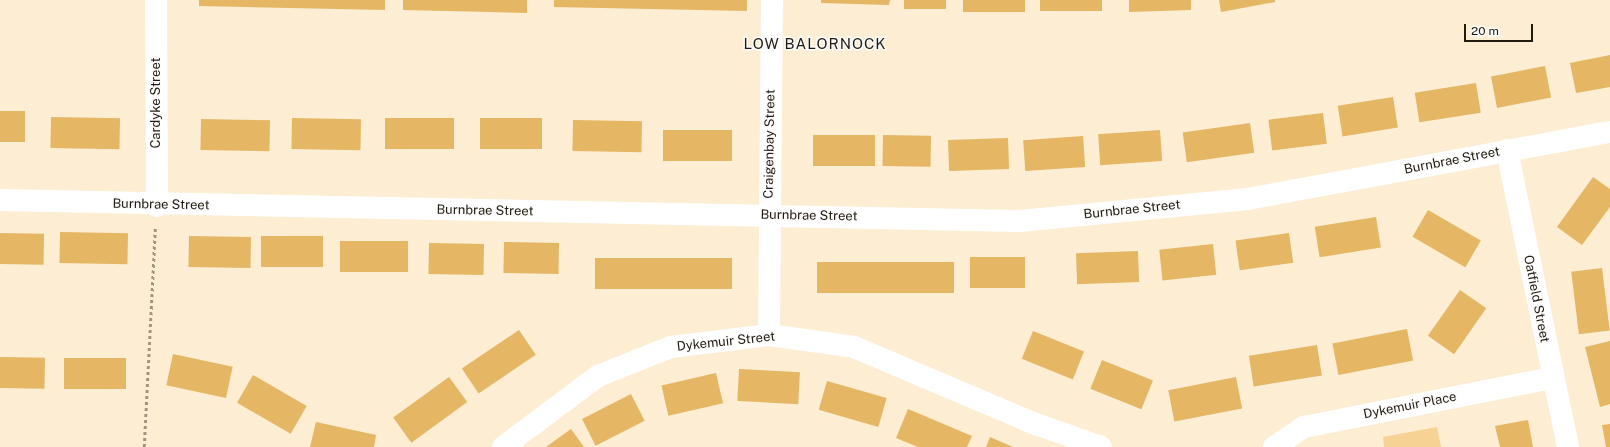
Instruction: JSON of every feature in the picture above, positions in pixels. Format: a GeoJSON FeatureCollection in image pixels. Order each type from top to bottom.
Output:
{"type":"FeatureCollection","features":[{"type":"Feature","properties":{"kind":"street","name":"Cardyke Street"},"geometry":{"type":"LineString","coordinates":[[156,0],[156,206]]}},
{"type":"Feature","properties":{"kind":"street","name":"Craigenbay Street"},"geometry":{"type":"LineString","coordinates":[[769,335],[768,215],[772,0]]}},
{"type":"Feature","properties":{"kind":"street","name":"Burnbrae Street"},"geometry":{"type":"LineString","coordinates":[[0,200],[156,206],[768,215],[1020,221],[1248,199],[1610,132]]}},
{"type":"Feature","properties":{"kind":"street","name":"Oatfield Street"},"geometry":{"type":"LineString","coordinates":[[1507,150],[1551,378],[1568,447]]}},
{"type":"Feature","properties":{"kind":"street","name":"Dykemuir Street"},"geometry":{"type":"LineString","coordinates":[[503,447],[598,376],[671,347],[769,335],[854,347],[1033,423],[1101,447]]}},
{"type":"Feature","properties":{"kind":"street","name":"Dykemuir Place"},"geometry":{"type":"LineString","coordinates":[[1274,447],[1304,427],[1551,378]]}},
{"type":"Feature","properties":{"kind":"path"},"geometry":{"type":"LineString","coordinates":[[144,447],[156,206]]}},
{"type":"Feature","properties":{"kind":"shaded area"},"geometry":{"type":"Polygon","coordinates":[[[1437,427],[1441,447],[1384,447],[1383,437],[1437,427]]]}},
{"type":"Feature","properties":{"kind":"building"},"geometry":{"type":"Polygon","coordinates":[[[199,0],[385,0],[385,10],[199,6],[199,0]]]}},
{"type":"Feature","properties":{"kind":"building"},"geometry":{"type":"Polygon","coordinates":[[[403,0],[527,0],[527,13],[403,10],[403,0]]]}},
{"type":"Feature","properties":{"kind":"building"},"geometry":{"type":"Polygon","coordinates":[[[554,0],[747,0],[747,11],[554,7],[554,0]]]}},
{"type":"Feature","properties":{"kind":"building"},"geometry":{"type":"Polygon","coordinates":[[[821,0],[890,0],[889,5],[821,3],[821,0]]]}},
{"type":"Feature","properties":{"kind":"building"},"geometry":{"type":"Polygon","coordinates":[[[904,0],[946,0],[946,9],[904,9],[904,0]]]}},
{"type":"Feature","properties":{"kind":"building"},"geometry":{"type":"Polygon","coordinates":[[[963,0],[1025,0],[1025,12],[963,12],[963,0]]]}},
{"type":"Feature","properties":{"kind":"building"},"geometry":{"type":"Polygon","coordinates":[[[1040,0],[1102,0],[1102,11],[1040,11],[1040,0]]]}},
{"type":"Feature","properties":{"kind":"building"},"geometry":{"type":"Polygon","coordinates":[[[1129,0],[1191,0],[1191,10],[1129,12],[1129,0]]]}},
{"type":"Feature","properties":{"kind":"building"},"geometry":{"type":"Polygon","coordinates":[[[1219,0],[1275,0],[1275,2],[1221,12],[1219,0]]]}},
{"type":"Feature","properties":{"kind":"building"},"geometry":{"type":"Polygon","coordinates":[[[1610,55],[1610,87],[1576,93],[1570,63],[1610,55]]]}},
{"type":"Feature","properties":{"kind":"building"},"geometry":{"type":"Polygon","coordinates":[[[1545,66],[1551,97],[1497,108],[1491,76],[1545,66]]]}},
{"type":"Feature","properties":{"kind":"building"},"geometry":{"type":"Polygon","coordinates":[[[1476,83],[1481,113],[1419,122],[1415,93],[1476,83]]]}},
{"type":"Feature","properties":{"kind":"building"},"geometry":{"type":"Polygon","coordinates":[[[1393,97],[1398,128],[1343,136],[1338,106],[1393,97]]]}},
{"type":"Feature","properties":{"kind":"building"},"geometry":{"type":"Polygon","coordinates":[[[0,111],[25,111],[25,142],[0,142],[0,111]]]}},
{"type":"Feature","properties":{"kind":"building"},"geometry":{"type":"Polygon","coordinates":[[[1323,113],[1327,144],[1272,150],[1268,120],[1323,113]]]}},
{"type":"Feature","properties":{"kind":"building"},"geometry":{"type":"Polygon","coordinates":[[[51,117],[120,118],[119,149],[50,148],[51,117]]]}},
{"type":"Feature","properties":{"kind":"building"},"geometry":{"type":"Polygon","coordinates":[[[292,118],[361,119],[360,150],[291,149],[292,118]]]}},
{"type":"Feature","properties":{"kind":"building"},"geometry":{"type":"Polygon","coordinates":[[[385,118],[454,118],[454,149],[385,149],[385,118]]]}},
{"type":"Feature","properties":{"kind":"building"},"geometry":{"type":"Polygon","coordinates":[[[480,118],[542,118],[542,149],[480,149],[480,118]]]}},
{"type":"Feature","properties":{"kind":"building"},"geometry":{"type":"Polygon","coordinates":[[[201,119],[270,120],[269,151],[200,150],[201,119]]]}},
{"type":"Feature","properties":{"kind":"building"},"geometry":{"type":"Polygon","coordinates":[[[573,120],[642,121],[641,152],[572,151],[573,120]]]}},
{"type":"Feature","properties":{"kind":"building"},"geometry":{"type":"Polygon","coordinates":[[[1250,123],[1254,153],[1187,162],[1183,132],[1250,123]]]}},
{"type":"Feature","properties":{"kind":"building"},"geometry":{"type":"Polygon","coordinates":[[[663,130],[732,130],[732,161],[663,161],[663,130]]]}},
{"type":"Feature","properties":{"kind":"building"},"geometry":{"type":"Polygon","coordinates":[[[1160,130],[1162,161],[1100,165],[1098,134],[1160,130]]]}},
{"type":"Feature","properties":{"kind":"building"},"geometry":{"type":"Polygon","coordinates":[[[813,135],[875,135],[875,166],[813,166],[813,135]]]}},
{"type":"Feature","properties":{"kind":"building"},"geometry":{"type":"Polygon","coordinates":[[[883,135],[931,136],[930,167],[882,166],[883,135]]]}},
{"type":"Feature","properties":{"kind":"building"},"geometry":{"type":"Polygon","coordinates":[[[1083,136],[1085,167],[1025,171],[1023,140],[1083,136]]]}},
{"type":"Feature","properties":{"kind":"building"},"geometry":{"type":"Polygon","coordinates":[[[1008,138],[1009,169],[949,171],[948,140],[1008,138]]]}},
{"type":"Feature","properties":{"kind":"building"},"geometry":{"type":"Polygon","coordinates":[[[1593,177],[1610,189],[1610,207],[1582,245],[1557,227],[1593,177]]]}},
{"type":"Feature","properties":{"kind":"building"},"geometry":{"type":"Polygon","coordinates":[[[1428,210],[1481,240],[1465,267],[1412,237],[1428,210]]]}},
{"type":"Feature","properties":{"kind":"building"},"geometry":{"type":"Polygon","coordinates":[[[1376,217],[1381,248],[1320,257],[1315,227],[1376,217]]]}},
{"type":"Feature","properties":{"kind":"building"},"geometry":{"type":"Polygon","coordinates":[[[60,232],[128,233],[127,264],[59,263],[60,232]]]}},
{"type":"Feature","properties":{"kind":"building"},"geometry":{"type":"Polygon","coordinates":[[[0,233],[44,234],[43,265],[0,264],[0,233]]]}},
{"type":"Feature","properties":{"kind":"building"},"geometry":{"type":"Polygon","coordinates":[[[1289,233],[1293,263],[1240,270],[1236,241],[1289,233]]]}},
{"type":"Feature","properties":{"kind":"building"},"geometry":{"type":"Polygon","coordinates":[[[189,236],[251,237],[250,268],[188,267],[189,236]]]}},
{"type":"Feature","properties":{"kind":"building"},"geometry":{"type":"Polygon","coordinates":[[[261,236],[323,236],[323,267],[261,267],[261,236]]]}},
{"type":"Feature","properties":{"kind":"building"},"geometry":{"type":"Polygon","coordinates":[[[340,241],[408,241],[408,272],[340,272],[340,241]]]}},
{"type":"Feature","properties":{"kind":"building"},"geometry":{"type":"Polygon","coordinates":[[[504,242],[559,243],[558,274],[503,273],[504,242]]]}},
{"type":"Feature","properties":{"kind":"building"},"geometry":{"type":"Polygon","coordinates":[[[429,243],[484,244],[483,275],[428,274],[429,243]]]}},
{"type":"Feature","properties":{"kind":"building"},"geometry":{"type":"Polygon","coordinates":[[[1213,244],[1216,275],[1163,280],[1159,250],[1213,244]]]}},
{"type":"Feature","properties":{"kind":"building"},"geometry":{"type":"Polygon","coordinates":[[[1138,251],[1139,282],[1077,284],[1076,253],[1138,251]]]}},
{"type":"Feature","properties":{"kind":"building"},"geometry":{"type":"Polygon","coordinates":[[[970,257],[1025,257],[1025,288],[970,288],[970,257]]]}},
{"type":"Feature","properties":{"kind":"building"},"geometry":{"type":"Polygon","coordinates":[[[595,258],[732,258],[732,289],[595,289],[595,258]]]}},
{"type":"Feature","properties":{"kind":"building"},"geometry":{"type":"Polygon","coordinates":[[[817,262],[954,262],[954,293],[817,293],[817,262]]]}},
{"type":"Feature","properties":{"kind":"building"},"geometry":{"type":"Polygon","coordinates":[[[1602,268],[1610,331],[1579,334],[1571,272],[1602,268]]]}},
{"type":"Feature","properties":{"kind":"building"},"geometry":{"type":"Polygon","coordinates":[[[1460,290],[1486,308],[1454,354],[1428,336],[1460,290]]]}},
{"type":"Feature","properties":{"kind":"building"},"geometry":{"type":"Polygon","coordinates":[[[1407,329],[1413,360],[1339,375],[1332,344],[1407,329]]]}},
{"type":"Feature","properties":{"kind":"building"},"geometry":{"type":"Polygon","coordinates":[[[519,330],[536,355],[479,393],[462,369],[519,330]]]}},
{"type":"Feature","properties":{"kind":"building"},"geometry":{"type":"Polygon","coordinates":[[[1033,331],[1084,352],[1073,379],[1022,359],[1033,331]]]}},
{"type":"Feature","properties":{"kind":"building"},"geometry":{"type":"Polygon","coordinates":[[[1610,341],[1610,404],[1600,407],[1585,347],[1610,341]]]}},
{"type":"Feature","properties":{"kind":"building"},"geometry":{"type":"Polygon","coordinates":[[[1317,345],[1322,376],[1254,386],[1249,356],[1317,345]]]}},
{"type":"Feature","properties":{"kind":"building"},"geometry":{"type":"Polygon","coordinates":[[[173,354],[233,367],[226,398],[166,385],[173,354]]]}},
{"type":"Feature","properties":{"kind":"building"},"geometry":{"type":"Polygon","coordinates":[[[0,357],[45,358],[44,389],[0,388],[0,357]]]}},
{"type":"Feature","properties":{"kind":"building"},"geometry":{"type":"Polygon","coordinates":[[[64,358],[126,358],[126,389],[64,389],[64,358]]]}},
{"type":"Feature","properties":{"kind":"building"},"geometry":{"type":"Polygon","coordinates":[[[1102,360],[1153,381],[1141,409],[1090,389],[1102,360]]]}},
{"type":"Feature","properties":{"kind":"building"},"geometry":{"type":"Polygon","coordinates":[[[739,369],[800,372],[798,404],[737,401],[739,369]]]}},
{"type":"Feature","properties":{"kind":"building"},"geometry":{"type":"Polygon","coordinates":[[[716,373],[723,403],[668,416],[661,386],[716,373]]]}},
{"type":"Feature","properties":{"kind":"building"},"geometry":{"type":"Polygon","coordinates":[[[253,375],[307,406],[291,434],[237,403],[253,375]]]}},
{"type":"Feature","properties":{"kind":"building"},"geometry":{"type":"Polygon","coordinates":[[[449,377],[467,402],[411,443],[393,418],[449,377]]]}},
{"type":"Feature","properties":{"kind":"building"},"geometry":{"type":"Polygon","coordinates":[[[1236,377],[1242,408],[1174,422],[1168,390],[1236,377]]]}},
{"type":"Feature","properties":{"kind":"building"},"geometry":{"type":"Polygon","coordinates":[[[827,381],[887,398],[878,427],[819,410],[827,381]]]}},
{"type":"Feature","properties":{"kind":"building"},"geometry":{"type":"Polygon","coordinates":[[[631,394],[645,421],[596,446],[582,419],[631,394]]]}},
{"type":"Feature","properties":{"kind":"building"},"geometry":{"type":"Polygon","coordinates":[[[908,409],[972,436],[967,447],[918,447],[896,438],[908,409]]]}},
{"type":"Feature","properties":{"kind":"building"},"geometry":{"type":"Polygon","coordinates":[[[1528,420],[1533,447],[1500,447],[1495,426],[1528,420]]]}},
{"type":"Feature","properties":{"kind":"building"},"geometry":{"type":"Polygon","coordinates":[[[316,422],[376,435],[374,447],[310,447],[316,422]]]}},
{"type":"Feature","properties":{"kind":"building"},"geometry":{"type":"Polygon","coordinates":[[[1610,424],[1610,447],[1606,447],[1602,425],[1610,424]]]}},
{"type":"Feature","properties":{"kind":"building"},"geometry":{"type":"Polygon","coordinates":[[[571,429],[584,447],[546,447],[571,429]]]}},
{"type":"Feature","properties":{"kind":"building"},"geometry":{"type":"Polygon","coordinates":[[[990,437],[1013,447],[986,447],[990,437]]]}},
{"type":"Feature","properties":{"kind":"district","name":"LOW BALORNOCK"},"geometry":{"type":"Point","coordinates":[815,44]}}]}
